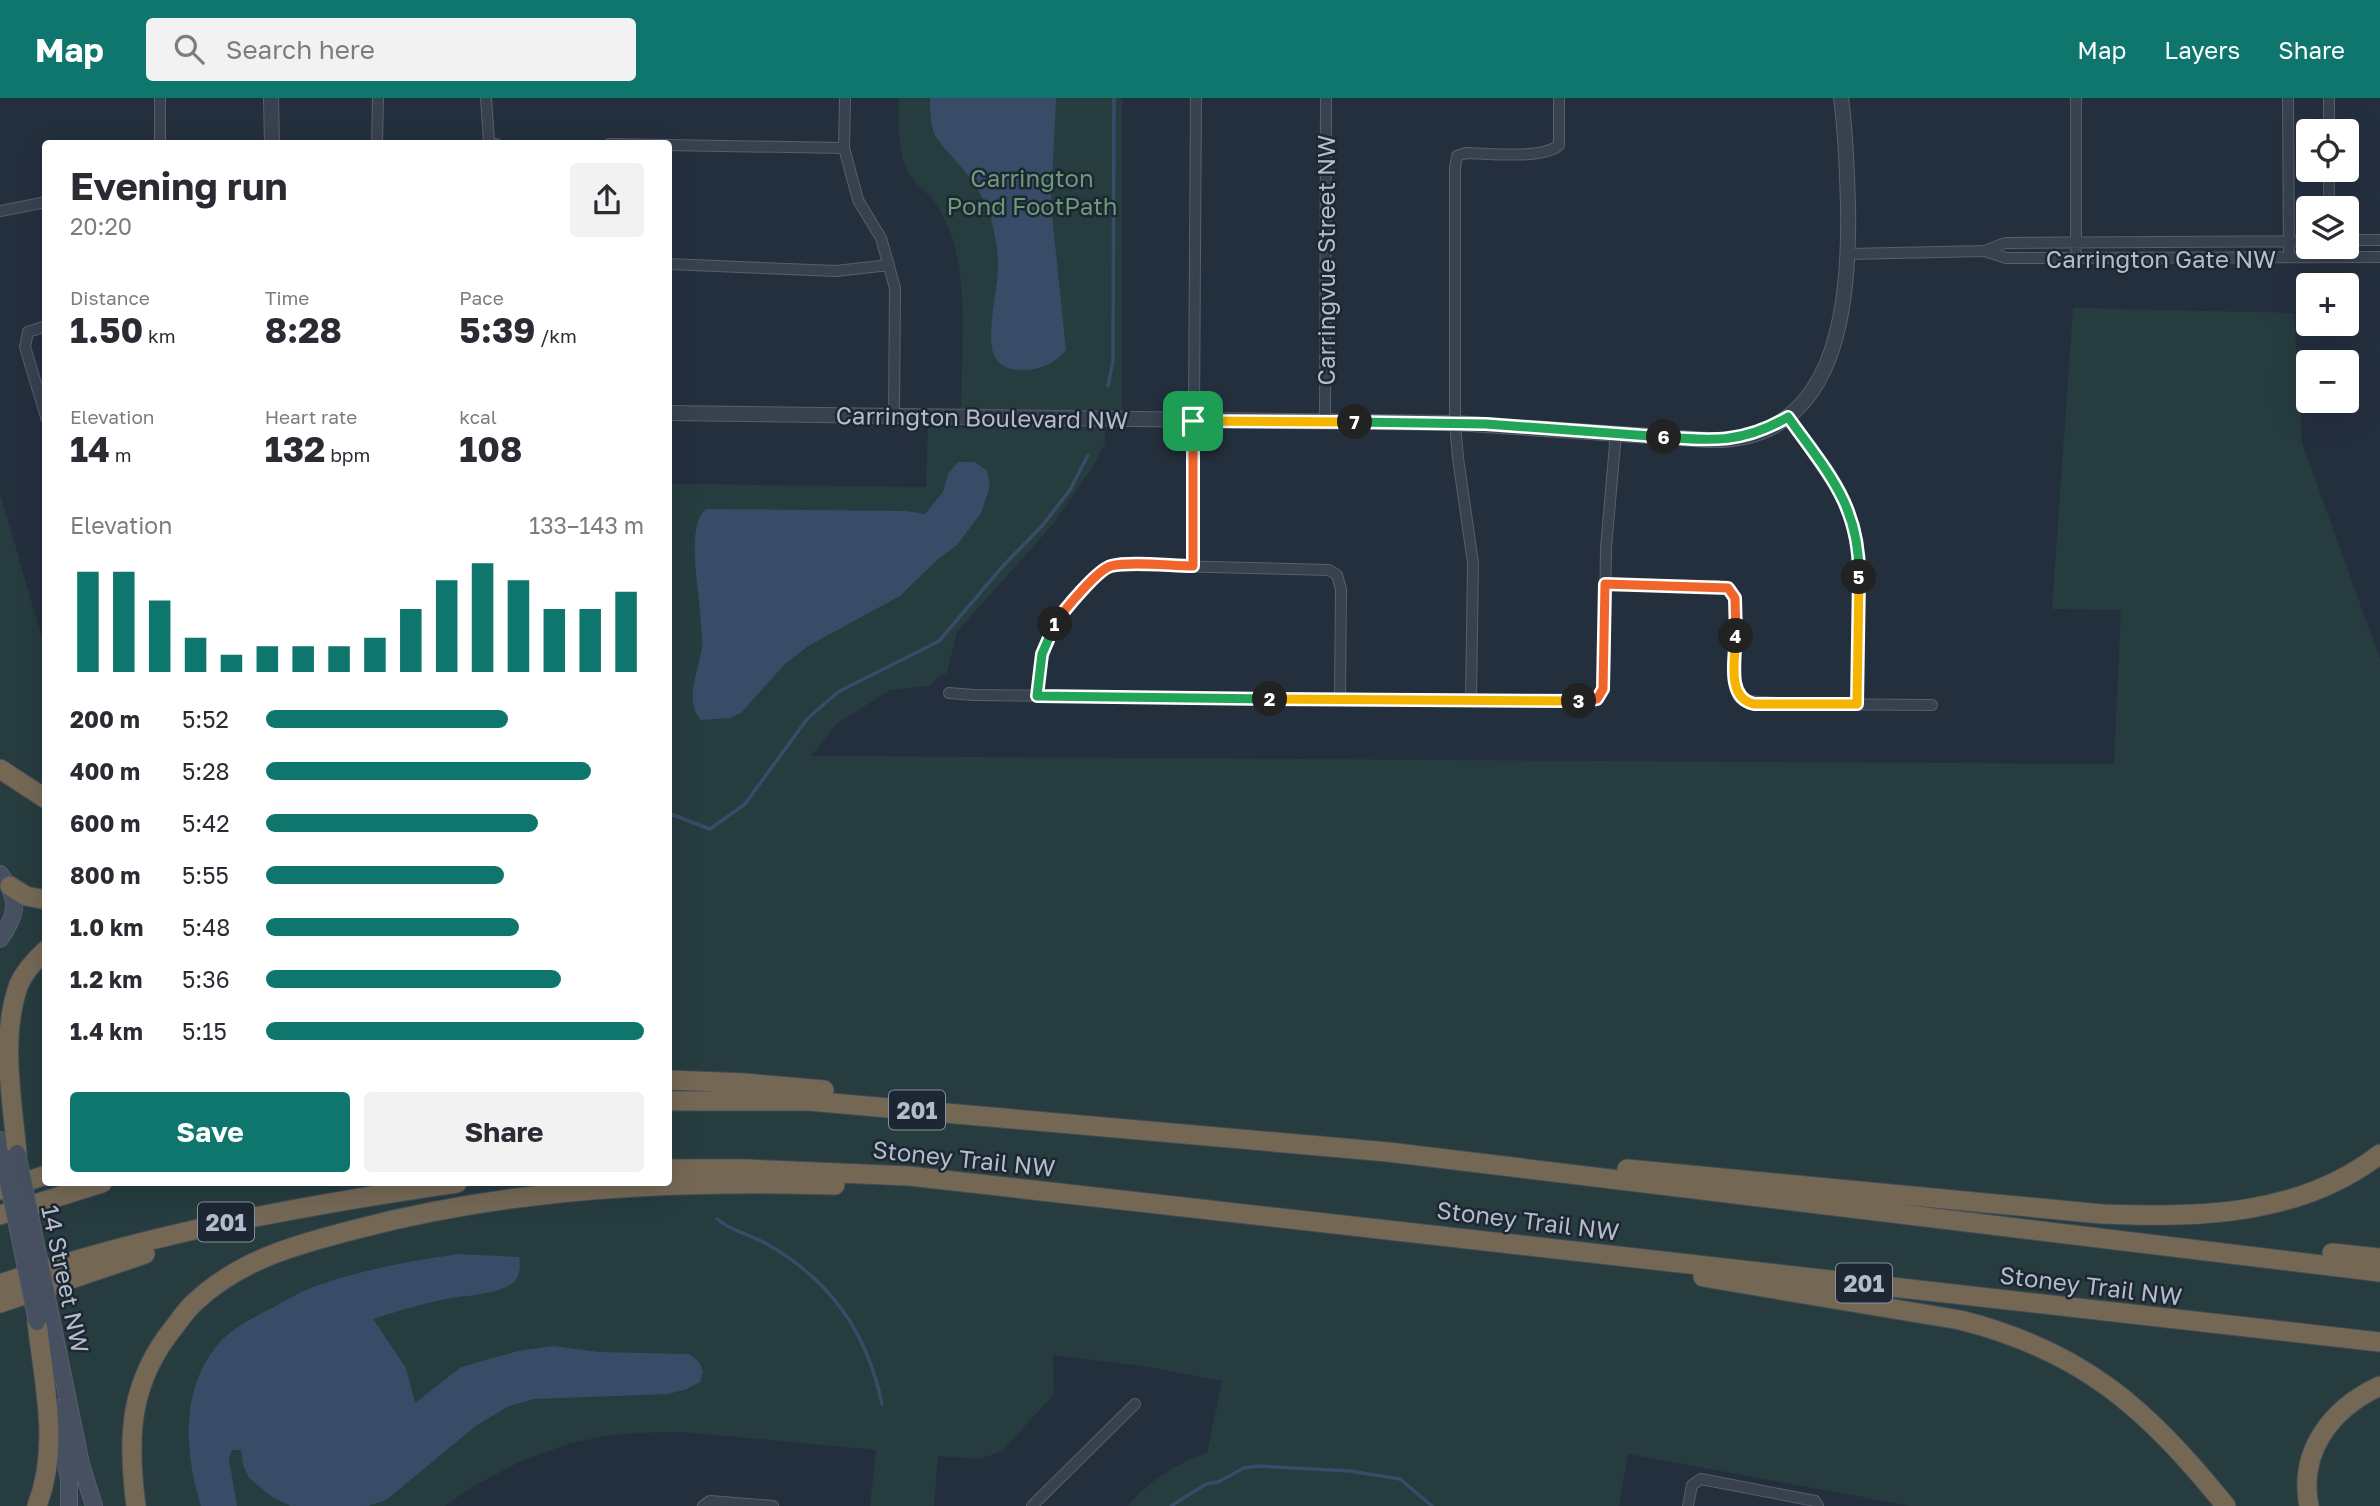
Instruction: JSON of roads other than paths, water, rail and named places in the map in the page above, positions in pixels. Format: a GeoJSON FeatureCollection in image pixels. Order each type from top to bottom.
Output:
{"type":"FeatureCollection","features":[{"type":"Feature","properties":{"kind":"highway"},"geometry":{"type":"LineString","coordinates":[[0,769],[42,796]]}},
{"type":"Feature","properties":{"kind":"highway"},"geometry":{"type":"LineString","coordinates":[[5,880],[26,896],[42,899]]}},
{"type":"Feature","properties":{"kind":"highway"},"geometry":{"type":"LineString","coordinates":[[7,1150],[9,1019],[19,983],[42,954]]}},
{"type":"Feature","properties":{"kind":"highway"},"geometry":{"type":"LineString","coordinates":[[672,1080],[745,1083],[1097,1117],[1165,1132]]}},
{"type":"Feature","properties":{"kind":"highway","name":"Stoney Trail NW"},"geometry":{"type":"LineString","coordinates":[[672,1101],[809,1101],[1388,1152],[2380,1272]]}},
{"type":"Feature","properties":{"kind":"highway"},"geometry":{"type":"LineString","coordinates":[[1388,1152],[1687,1174],[2102,1214],[2151,1216],[2238,1211],[2294,1199],[2353,1173],[2380,1154]]}},
{"type":"Feature","properties":{"kind":"highway","name":"Stoney Trail NW"},"geometry":{"type":"LineString","coordinates":[[672,1169],[856,1172],[988,1185],[2380,1342]]}},
{"type":"Feature","properties":{"kind":"highway"},"geometry":{"type":"LineString","coordinates":[[0,1190],[42,1176]]}},
{"type":"Feature","properties":{"kind":"highway"},"geometry":{"type":"LineString","coordinates":[[672,1186],[988,1185]]}},
{"type":"Feature","properties":{"kind":"highway"},"geometry":{"type":"LineString","coordinates":[[0,1215],[92,1186]]}},
{"type":"Feature","properties":{"kind":"highway","name":"201"},"geometry":{"type":"LineString","coordinates":[[0,1284],[177,1233],[269,1213],[438,1186]]}},
{"type":"Feature","properties":{"kind":"highway"},"geometry":{"type":"LineString","coordinates":[[136,1506],[131,1457],[133,1414],[148,1368],[165,1339],[193,1303],[250,1263],[296,1245],[397,1218],[493,1200],[594,1189],[663,1186]]}},
{"type":"Feature","properties":{"kind":"highway"},"geometry":{"type":"LineString","coordinates":[[0,1303],[269,1213]]}},
{"type":"Feature","properties":{"kind":"highway"},"geometry":{"type":"LineString","coordinates":[[1349,1224],[1838,1298],[1996,1329],[2050,1350],[2121,1395],[2166,1435],[2226,1506]]}},
{"type":"Feature","properties":{"kind":"highway"},"geometry":{"type":"LineString","coordinates":[[2095,1239],[2196,1240],[2380,1258]]}},
{"type":"Feature","properties":{"kind":"highway"},"geometry":{"type":"LineString","coordinates":[[37,1506],[48,1468],[51,1437],[44,1320]]}},
{"type":"Feature","properties":{"kind":"highway"},"geometry":{"type":"LineString","coordinates":[[2309,1506],[2306,1477],[2313,1448],[2319,1437],[2349,1403],[2380,1386]]}},
{"type":"Feature","properties":{"kind":"main road"},"geometry":{"type":"LineString","coordinates":[[0,939],[12,920],[15,909],[14,897],[5,880]]}},
{"type":"Feature","properties":{"kind":"main road","name":"14 Street NW"},"geometry":{"type":"LineString","coordinates":[[0,1060],[7,1150],[44,1320],[94,1506]]}},
{"type":"Feature","properties":{"kind":"main road","name":"14 Street NW"},"geometry":{"type":"LineString","coordinates":[[44,1320],[69,1479],[69,1506]]}},
{"type":"Feature","properties":{"kind":"street"},"geometry":{"type":"LineString","coordinates":[[160,98],[160,140]]}},
{"type":"Feature","properties":{"kind":"street"},"geometry":{"type":"LineString","coordinates":[[271,98],[272,140]]}},
{"type":"Feature","properties":{"kind":"street"},"geometry":{"type":"LineString","coordinates":[[377,140],[378,98]]}},
{"type":"Feature","properties":{"kind":"street"},"geometry":{"type":"LineString","coordinates":[[486,98],[489,140]]}},
{"type":"Feature","properties":{"kind":"street"},"geometry":{"type":"LineString","coordinates":[[845,98],[844,148],[858,200],[881,238],[895,288],[894,416]]}},
{"type":"Feature","properties":{"kind":"street"},"geometry":{"type":"LineString","coordinates":[[1193,566],[1196,98]]}},
{"type":"Feature","properties":{"kind":"street","name":"Carringvue Street NW"},"geometry":{"type":"LineString","coordinates":[[1325,98],[1325,422]]}},
{"type":"Feature","properties":{"kind":"street"},"geometry":{"type":"LineString","coordinates":[[1471,701],[1473,563],[1455,423],[1455,167],[1457,156],[1466,153],[1541,153],[1553,150],[1559,145],[1559,98]]}},
{"type":"Feature","properties":{"kind":"street","name":"Carrington Boulevard NW"},"geometry":{"type":"LineString","coordinates":[[672,413],[1455,423],[1729,440],[1765,430],[1788,417],[1812,391],[1830,355],[1844,302],[1849,254],[1846,133],[1841,98]]}},
{"type":"Feature","properties":{"kind":"street","name":"Carrington Boulevard NW"},"geometry":{"type":"LineString","coordinates":[[1846,133],[1850,98]]}},
{"type":"Feature","properties":{"kind":"street"},"geometry":{"type":"LineString","coordinates":[[2076,98],[2077,259]]}},
{"type":"Feature","properties":{"kind":"street"},"geometry":{"type":"LineString","coordinates":[[2288,98],[2289,257]]}},
{"type":"Feature","properties":{"kind":"street"},"geometry":{"type":"LineString","coordinates":[[2329,98],[2329,119]]}},
{"type":"Feature","properties":{"kind":"street"},"geometry":{"type":"LineString","coordinates":[[672,145],[844,148]]}},
{"type":"Feature","properties":{"kind":"street"},"geometry":{"type":"LineString","coordinates":[[0,211],[42,203]]}},
{"type":"Feature","properties":{"kind":"street"},"geometry":{"type":"LineString","coordinates":[[2359,240],[2380,240]]}},
{"type":"Feature","properties":{"kind":"street","name":"Carrington Gate NW"},"geometry":{"type":"LineString","coordinates":[[1985,251],[2005,243],[2296,241]]}},
{"type":"Feature","properties":{"kind":"street","name":"Carrington Gate NW"},"geometry":{"type":"LineString","coordinates":[[1849,254],[1985,251],[2006,258],[2077,259],[2296,256]]}},
{"type":"Feature","properties":{"kind":"street","name":"Carrington Gate NW"},"geometry":{"type":"LineString","coordinates":[[2359,255],[2380,257]]}},
{"type":"Feature","properties":{"kind":"street"},"geometry":{"type":"LineString","coordinates":[[672,264],[836,271],[889,265]]}},
{"type":"Feature","properties":{"kind":"street"},"geometry":{"type":"LineString","coordinates":[[42,327],[28,332],[25,347],[42,404]]}},
{"type":"Feature","properties":{"kind":"street"},"geometry":{"type":"LineString","coordinates":[[1788,417],[1835,484],[1846,503],[1856,530],[1859,565],[1857,704]]}},
{"type":"Feature","properties":{"kind":"street"},"geometry":{"type":"LineString","coordinates":[[948,693],[1471,701],[1597,699],[1604,683],[1606,538],[1616,433]]}},
{"type":"Feature","properties":{"kind":"street"},"geometry":{"type":"LineString","coordinates":[[1037,696],[1042,654],[1051,631],[1069,605],[1103,570],[1112,565],[1320,569],[1336,575],[1342,594],[1340,699]]}},
{"type":"Feature","properties":{"kind":"street"},"geometry":{"type":"LineString","coordinates":[[1605,584],[1728,588],[1735,598],[1735,687],[1739,697],[1754,704],[1932,705]]}},
{"type":"Feature","properties":{"kind":"street"},"geometry":{"type":"LineString","coordinates":[[1032,1506],[1135,1404]]}},
{"type":"Feature","properties":{"kind":"street"},"geometry":{"type":"LineString","coordinates":[[1688,1506],[1692,1485],[1701,1479],[1815,1501],[1818,1506]]}},
{"type":"Feature","properties":{"kind":"street"},"geometry":{"type":"LineString","coordinates":[[703,1506],[710,1501],[773,1506]]}},
{"type":"Feature","properties":{"kind":"water"},"geometry":{"type":"Polygon","coordinates":[[[930,98],[1056,98],[1051,205],[1066,350],[1043,367],[1025,370],[1006,367],[994,355],[991,326],[998,264],[991,218],[976,187],[935,135],[931,122],[930,98]]]}},
{"type":"Feature","properties":{"kind":"water"},"geometry":{"type":"Polygon","coordinates":[[[958,462],[974,462],[987,470],[990,486],[981,513],[957,545],[937,560],[900,596],[808,646],[784,665],[741,713],[730,718],[701,720],[693,704],[702,642],[695,546],[699,518],[706,509],[906,511],[925,514],[943,492],[948,474],[958,462]]]}},
{"type":"Feature","properties":{"kind":"water"},"geometry":{"type":"Polygon","coordinates":[[[458,1254],[519,1257],[519,1273],[516,1280],[503,1289],[449,1298],[373,1319],[406,1368],[415,1403],[461,1367],[518,1351],[553,1346],[599,1352],[689,1354],[699,1362],[703,1371],[700,1382],[668,1394],[534,1399],[509,1406],[477,1425],[386,1500],[367,1506],[291,1506],[272,1497],[249,1478],[243,1465],[241,1450],[232,1450],[229,1459],[237,1506],[201,1506],[189,1449],[190,1410],[200,1372],[228,1334],[292,1297],[333,1280],[404,1263],[458,1254]]]}},
{"type":"Feature","properties":{"kind":"waterway"},"geometry":{"type":"LineString","coordinates":[[1108,386],[1113,361],[1114,98]]}},
{"type":"Feature","properties":{"kind":"waterway"},"geometry":{"type":"LineString","coordinates":[[672,815],[710,829],[745,804],[807,719],[838,692],[939,641],[1003,566],[1042,526],[1070,490],[1088,455]]}},
{"type":"Feature","properties":{"kind":"waterway"},"geometry":{"type":"LineString","coordinates":[[717,1219],[788,1257],[827,1291],[856,1331],[867,1354],[882,1404]]}},
{"type":"Feature","properties":{"kind":"waterway"},"geometry":{"type":"LineString","coordinates":[[1171,1506],[1206,1484],[1218,1482],[1244,1468],[1258,1466],[1350,1471],[1400,1479],[1432,1506]]}},
{"type":"Feature","properties":{"kind":"park label","name":"Carrington Pond FootPath"},"geometry":{"type":"Point","coordinates":[1032,191]}}]}
